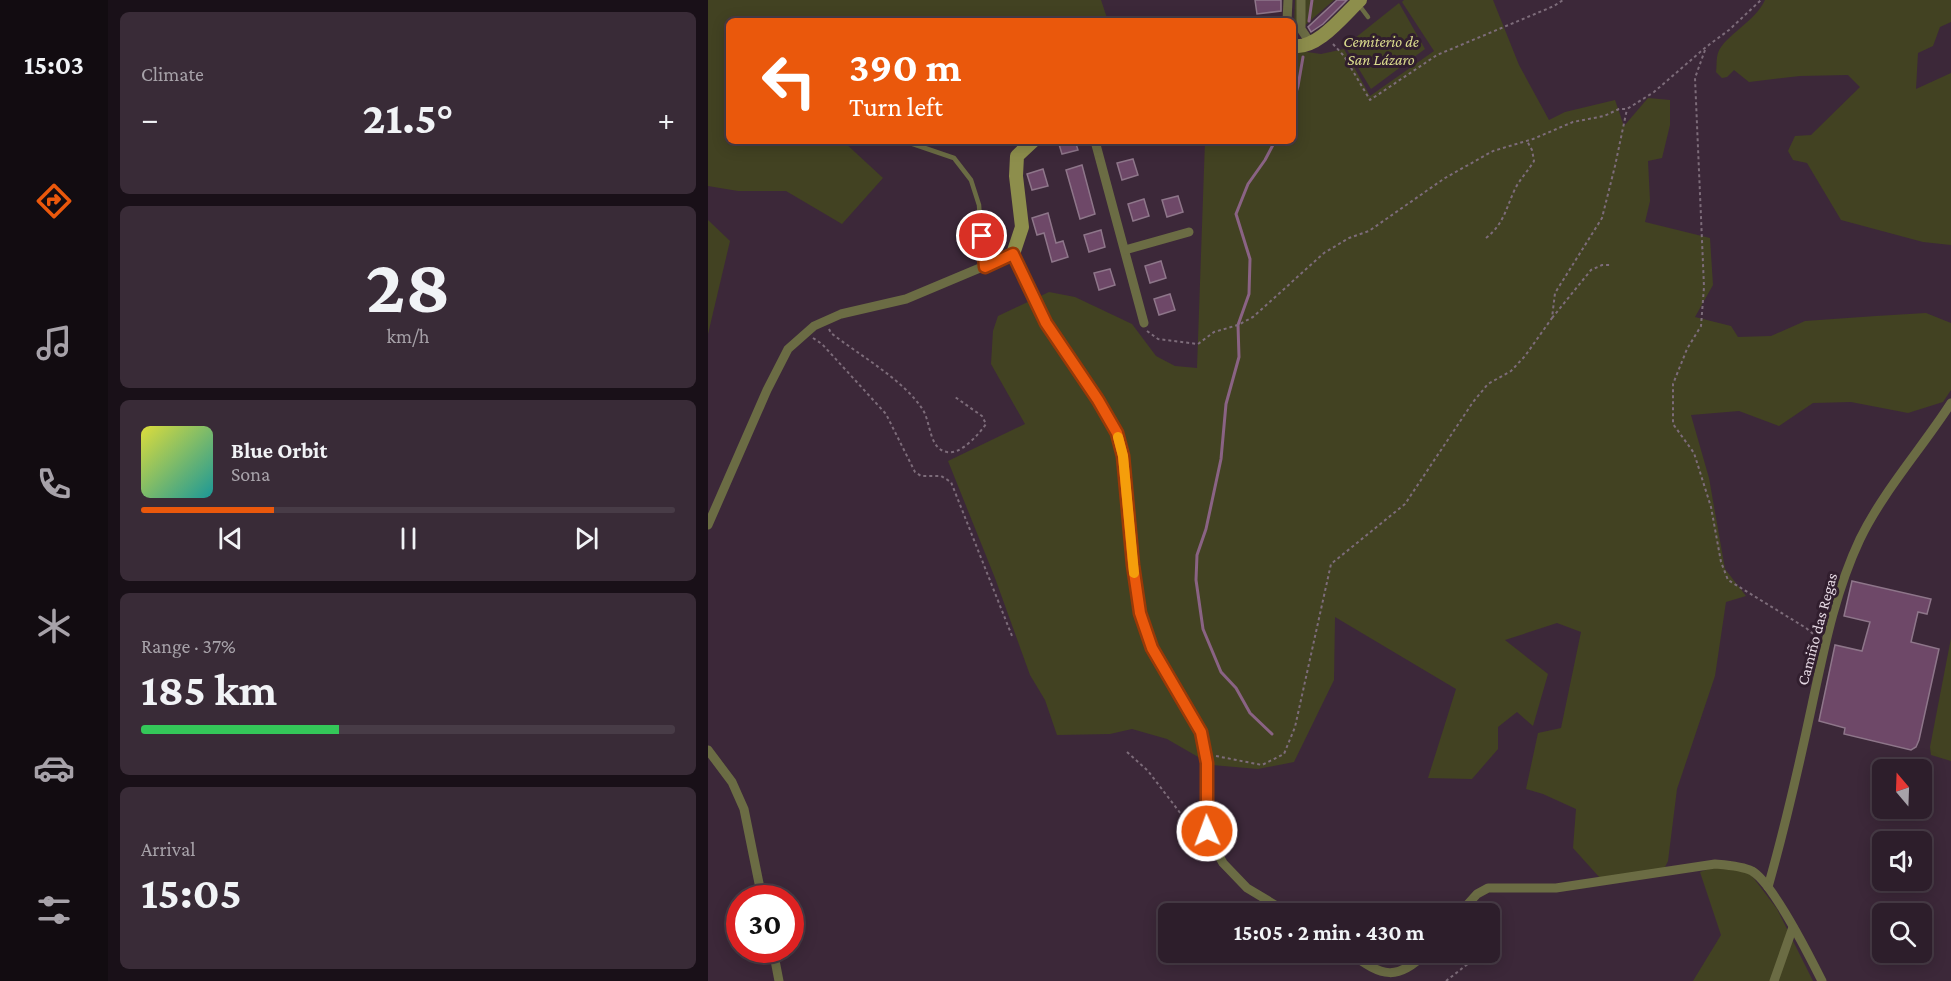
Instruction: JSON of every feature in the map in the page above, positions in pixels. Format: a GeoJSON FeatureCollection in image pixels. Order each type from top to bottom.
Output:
{"type":"FeatureCollection","features":[{"type":"Feature","properties":{"kind":"street"},"geometry":{"type":"LineString","coordinates":[[1287,18],[1288,0]]}},
{"type":"Feature","properties":{"kind":"street"},"geometry":{"type":"LineString","coordinates":[[1301,0],[1301,29],[1311,44]]}},
{"type":"Feature","properties":{"kind":"street"},"geometry":{"type":"LineString","coordinates":[[1296,46],[1304,47],[1311,44],[1359,1]]}},
{"type":"Feature","properties":{"kind":"street"},"geometry":{"type":"LineString","coordinates":[[1030,144],[1017,156],[1016,176],[1022,227],[1013,254],[1046,323],[1098,400],[1117,433],[1123,456],[1140,613],[1152,648],[1201,732],[1207,763],[1207,831],[1223,863],[1247,888],[1272,903]]}},
{"type":"Feature","properties":{"kind":"street"},"geometry":{"type":"LineString","coordinates":[[1096,144],[1144,323]]}},
{"type":"Feature","properties":{"kind":"street"},"geometry":{"type":"LineString","coordinates":[[1125,250],[1189,232]]}},
{"type":"Feature","properties":{"kind":"street"},"geometry":{"type":"LineString","coordinates":[[708,525],[766,390],[788,349],[806,333],[814,326],[841,314],[906,300],[1013,254]]}},
{"type":"Feature","properties":{"kind":"street","name":"Camiño das Regas"},"geometry":{"type":"LineString","coordinates":[[1768,887],[1783,834],[1825,643],[1839,594],[1861,538],[1893,485],[1951,403]]}},
{"type":"Feature","properties":{"kind":"street"},"geometry":{"type":"LineString","coordinates":[[708,750],[732,782],[744,809],[759,885]]}},
{"type":"Feature","properties":{"kind":"street"},"geometry":{"type":"LineString","coordinates":[[1469,903],[1477,894],[1488,888],[1556,888],[1715,864],[1752,871],[1768,887],[1822,981]]}},
{"type":"Feature","properties":{"kind":"street"},"geometry":{"type":"LineString","coordinates":[[1774,981],[1793,927]]}},
{"type":"Feature","properties":{"kind":"street"},"geometry":{"type":"LineString","coordinates":[[775,963],[779,981]]}},
{"type":"Feature","properties":{"kind":"street"},"geometry":{"type":"LineString","coordinates":[[1363,963],[1375,972],[1389,977],[1404,976],[1419,963]]}},
{"type":"Feature","properties":{"kind":"lane"},"geometry":{"type":"LineString","coordinates":[[1359,1],[1368,17]]}},
{"type":"Feature","properties":{"kind":"lane"},"geometry":{"type":"LineString","coordinates":[[913,144],[954,158],[971,180],[979,205],[985,267]]}},
{"type":"Feature","properties":{"kind":"path"},"geometry":{"type":"LineString","coordinates":[[1324,33],[1344,56],[1371,100],[1437,55],[1543,11],[1563,0]]}},
{"type":"Feature","properties":{"kind":"path"},"geometry":{"type":"LineString","coordinates":[[1144,323],[1146,331],[1158,339],[1198,344],[1214,332],[1238,325],[1253,317],[1324,253],[1348,238],[1369,231],[1445,178],[1493,151],[1527,141],[1573,122],[1604,116],[1619,109],[1627,109],[1654,92],[1729,30],[1761,0]]}},
{"type":"Feature","properties":{"kind":"path"},"geometry":{"type":"LineString","coordinates":[[1706,47],[1695,78],[1704,287],[1701,326],[1687,349],[1673,384],[1673,424],[1694,453],[1710,507],[1721,562],[1728,580],[1806,628],[1825,643]]}},
{"type":"Feature","properties":{"kind":"path"},"geometry":{"type":"LineString","coordinates":[[1552,318],[1555,293],[1602,218],[1627,109]]}},
{"type":"Feature","properties":{"kind":"path"},"geometry":{"type":"LineString","coordinates":[[1486,238],[1493,233],[1507,213],[1514,191],[1534,161],[1527,141]]}},
{"type":"Feature","properties":{"kind":"path"},"geometry":{"type":"LineString","coordinates":[[1205,753],[1262,765],[1284,754],[1295,727],[1331,564],[1406,504],[1473,402],[1488,384],[1511,371],[1525,356],[1591,270],[1602,265],[1610,265]]}},
{"type":"Feature","properties":{"kind":"path"},"geometry":{"type":"LineString","coordinates":[[824,321],[831,333],[897,382],[923,410],[937,448],[946,452],[955,452],[981,432],[986,424],[982,416],[955,398]]}},
{"type":"Feature","properties":{"kind":"path"},"geometry":{"type":"LineString","coordinates":[[806,333],[822,344],[886,414],[915,472],[921,476],[941,476],[951,482],[1012,636]]}},
{"type":"Feature","properties":{"kind":"path"},"geometry":{"type":"LineString","coordinates":[[1128,752],[1148,771],[1191,827],[1207,831]]}},
{"type":"Feature","properties":{"kind":"path"},"geometry":{"type":"LineString","coordinates":[[1446,981],[1469,963]]}},
{"type":"Feature","properties":{"kind":"green space"},"geometry":{"type":"Polygon","coordinates":[[[708,0],[1101,0],[1107,18],[726,18],[726,144],[846,144],[883,178],[842,224],[786,191],[738,191],[708,186],[708,0]]]}},
{"type":"Feature","properties":{"kind":"green space"},"geometry":{"type":"Polygon","coordinates":[[[1295,0],[1334,0],[1303,27],[1296,27],[1295,0]]]}},
{"type":"Feature","properties":{"kind":"green space"},"geometry":{"type":"Polygon","coordinates":[[[1404,0],[1493,0],[1519,65],[1549,120],[1565,112],[1615,100],[1624,126],[1648,98],[1670,100],[1670,125],[1662,158],[1648,161],[1650,201],[1645,222],[1710,238],[1713,285],[1695,317],[1731,326],[1738,337],[1771,336],[1805,321],[1876,316],[1926,313],[1951,323],[1951,390],[1943,402],[1908,413],[1851,402],[1813,403],[1779,426],[1739,411],[1691,415],[1709,478],[1725,569],[1746,596],[1726,602],[1715,676],[1677,789],[1668,861],[1660,877],[1600,878],[1573,848],[1576,809],[1526,789],[1538,733],[1561,728],[1581,632],[1557,623],[1505,640],[1548,674],[1533,726],[1517,712],[1498,727],[1498,749],[1472,779],[1428,778],[1456,689],[1335,617],[1334,680],[1294,762],[1258,769],[1212,765],[1167,739],[1132,729],[1110,734],[1057,735],[1045,700],[1030,675],[995,578],[948,461],[1025,424],[991,364],[993,331],[998,316],[1049,292],[1075,297],[1132,324],[1156,356],[1175,366],[1197,368],[1205,144],[1296,144],[1296,50],[1321,54],[1344,49],[1370,96],[1434,51],[1402,2],[1404,0]]]}},
{"type":"Feature","properties":{"kind":"green space"},"geometry":{"type":"Polygon","coordinates":[[[1765,0],[1951,0],[1951,22],[1940,27],[1933,46],[1918,53],[1916,89],[1951,73],[1951,245],[1923,242],[1841,220],[1807,163],[1793,160],[1788,151],[1795,136],[1811,135],[1860,87],[1848,75],[1800,76],[1749,82],[1734,70],[1727,77],[1722,78],[1716,72],[1717,55],[1721,47],[1755,15],[1765,0]]]}},
{"type":"Feature","properties":{"kind":"green space","name":"Cemiterio de San Lázaro"},"geometry":{"type":"Polygon","coordinates":[[[1399,3],[1425,49],[1371,89],[1345,46],[1399,3]]]}},
{"type":"Feature","properties":{"kind":"green space"},"geometry":{"type":"Polygon","coordinates":[[[708,220],[730,241],[708,334],[708,220]]]}},
{"type":"Feature","properties":{"kind":"green space"},"geometry":{"type":"Polygon","coordinates":[[[1951,638],[1951,761],[1931,755],[1930,747],[1951,638]]]}},
{"type":"Feature","properties":{"kind":"green space"},"geometry":{"type":"Polygon","coordinates":[[[1714,867],[1749,872],[1777,909],[1813,981],[1693,981],[1721,935],[1700,872],[1714,867]]]}},
{"type":"Feature","properties":{"kind":"building"},"geometry":{"type":"Polygon","coordinates":[[[1255,0],[1281,0],[1281,11],[1257,14],[1255,0]]]}},
{"type":"Feature","properties":{"kind":"building"},"geometry":{"type":"Polygon","coordinates":[[[1337,0],[1347,0],[1323,24],[1311,32],[1308,27],[1337,0]]]}},
{"type":"Feature","properties":{"kind":"building"},"geometry":{"type":"Polygon","coordinates":[[[1059,144],[1076,144],[1078,150],[1062,154],[1059,144]]]}},
{"type":"Feature","properties":{"kind":"building"},"geometry":{"type":"Polygon","coordinates":[[[1133,159],[1138,175],[1122,180],[1117,163],[1133,159]]]}},
{"type":"Feature","properties":{"kind":"building"},"geometry":{"type":"Polygon","coordinates":[[[1082,165],[1095,214],[1080,219],[1066,170],[1082,165]]]}},
{"type":"Feature","properties":{"kind":"building"},"geometry":{"type":"Polygon","coordinates":[[[1043,169],[1048,186],[1032,190],[1027,174],[1043,169]]]}},
{"type":"Feature","properties":{"kind":"building"},"geometry":{"type":"Polygon","coordinates":[[[1178,196],[1183,212],[1167,217],[1162,200],[1178,196]]]}},
{"type":"Feature","properties":{"kind":"building"},"geometry":{"type":"Polygon","coordinates":[[[1144,199],[1149,216],[1133,221],[1128,204],[1144,199]]]}},
{"type":"Feature","properties":{"kind":"building"},"geometry":{"type":"Polygon","coordinates":[[[1048,213],[1056,243],[1063,241],[1068,257],[1052,262],[1044,233],[1037,235],[1032,218],[1048,213]]]}},
{"type":"Feature","properties":{"kind":"building"},"geometry":{"type":"Polygon","coordinates":[[[1101,230],[1105,247],[1089,252],[1084,235],[1101,230]]]}},
{"type":"Feature","properties":{"kind":"building"},"geometry":{"type":"Polygon","coordinates":[[[1161,261],[1166,278],[1150,283],[1145,266],[1161,261]]]}},
{"type":"Feature","properties":{"kind":"building"},"geometry":{"type":"Polygon","coordinates":[[[1110,269],[1115,285],[1099,290],[1094,273],[1110,269]]]}},
{"type":"Feature","properties":{"kind":"building"},"geometry":{"type":"Polygon","coordinates":[[[1170,294],[1175,310],[1159,315],[1154,299],[1170,294]]]}},
{"type":"Feature","properties":{"kind":"building"},"geometry":{"type":"Polygon","coordinates":[[[1852,581],[1931,599],[1927,614],[1918,612],[1911,642],[1939,649],[1919,740],[1916,747],[1911,750],[1844,734],[1845,728],[1819,721],[1835,645],[1862,651],[1870,622],[1844,616],[1852,581]]]}},
{"type":"Feature","properties":{"kind":"waterway"},"geometry":{"type":"LineString","coordinates":[[1309,21],[1312,0]]}},
{"type":"Feature","properties":{"kind":"waterway"},"geometry":{"type":"LineString","coordinates":[[1296,92],[1303,57]]}},
{"type":"Feature","properties":{"kind":"waterway"},"geometry":{"type":"LineString","coordinates":[[1272,734],[1250,713],[1236,688],[1221,672],[1203,629],[1196,580],[1197,555],[1206,529],[1221,459],[1226,404],[1239,357],[1238,325],[1249,294],[1250,259],[1236,214],[1248,184],[1273,144]]}},
{"type":"Feature","properties":{"kind":"slow traffic"},"geometry":{"type":"LineString","coordinates":[[1118,437],[1123,456],[1134,573]]}},
{"type":"Feature","properties":{"kind":"route"},"geometry":{"type":"LineString","coordinates":[[982,236],[985,267],[1013,254],[1046,323],[1098,400],[1117,433],[1123,456],[1140,613],[1152,648],[1201,732],[1207,763],[1207,831]]}}]}
